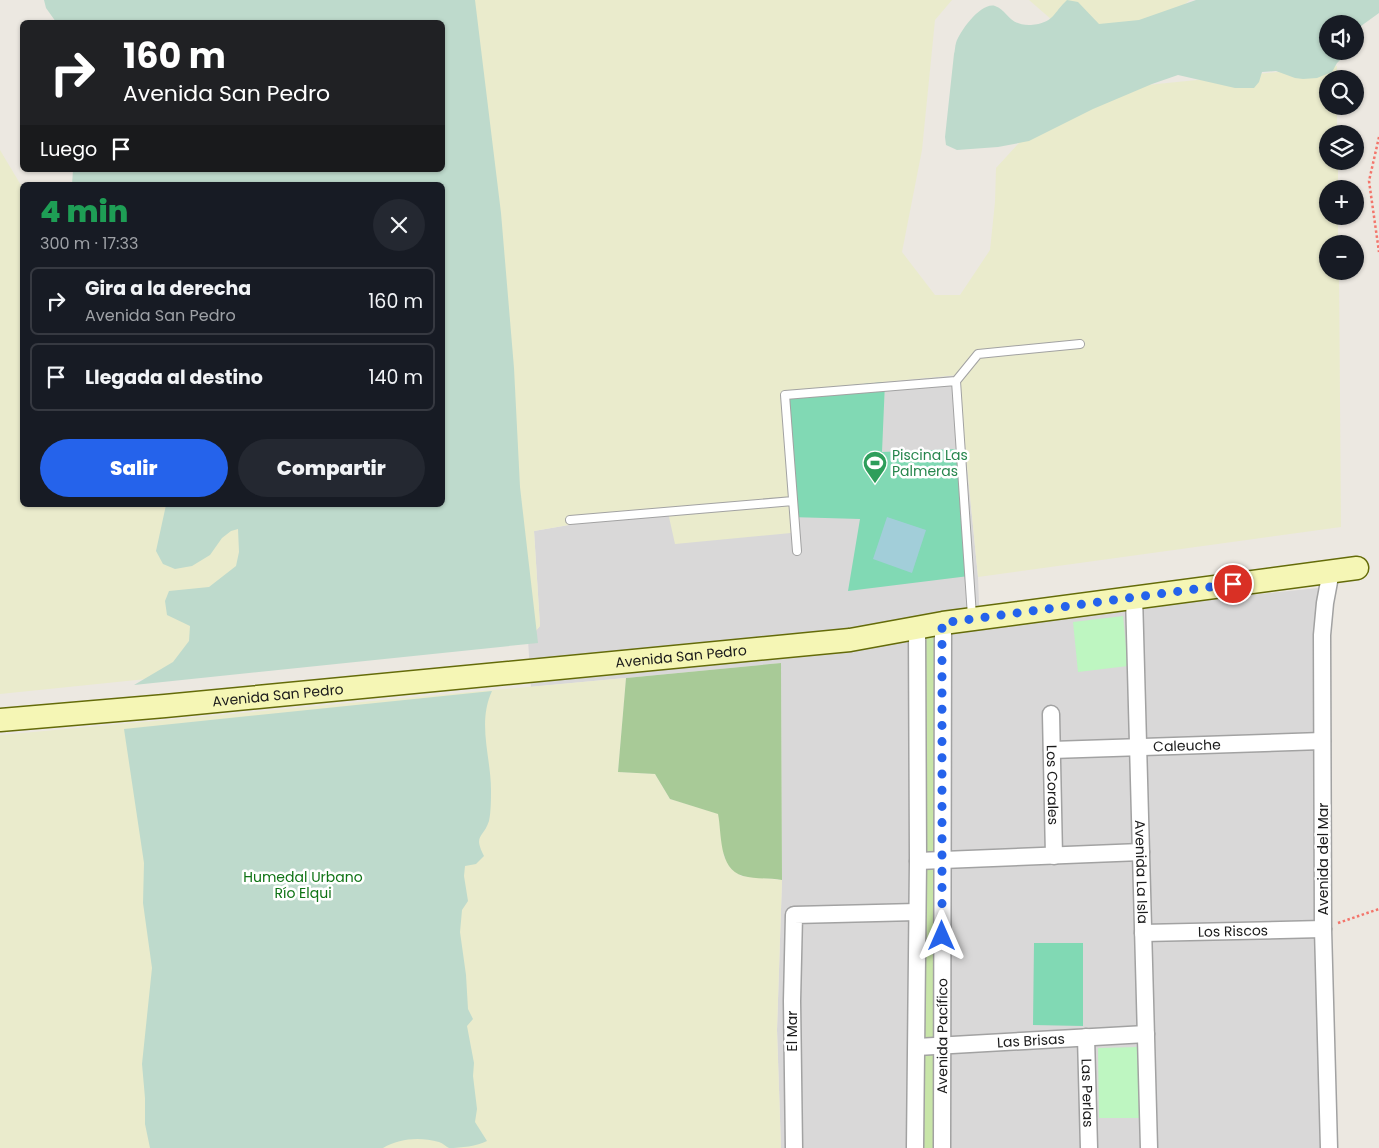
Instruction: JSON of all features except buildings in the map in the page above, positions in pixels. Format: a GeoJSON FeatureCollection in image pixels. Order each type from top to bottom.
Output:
{"type":"FeatureCollection","features":[{"type":"Feature","properties":{"kind":"street","name":"Avenida San Pedro"},"geometry":{"type":"LineString","coordinates":[[0,720],[166,706],[850,640],[972,618],[1358,568]]}},
{"type":"Feature","properties":{"kind":"street","name":"Avenida del Mar"},"geometry":{"type":"LineString","coordinates":[[1329,1148],[1323,929],[1322,635],[1331,571]]}},
{"type":"Feature","properties":{"kind":"street","name":"Avenida La Isla"},"geometry":{"type":"LineString","coordinates":[[1134,596],[1149,1148]]}},
{"type":"Feature","properties":{"kind":"street","name":"Avenida Pacífico"},"geometry":{"type":"LineString","coordinates":[[942,623],[942,1148]]}},
{"type":"Feature","properties":{"kind":"street","name":"Avenida Pacífico"},"geometry":{"type":"LineString","coordinates":[[915,1148],[918,860],[917,628]]}},
{"type":"Feature","properties":{"kind":"street","name":"Los Corales"},"geometry":{"type":"LineString","coordinates":[[1051,714],[1054,856]]}},
{"type":"Feature","properties":{"kind":"street","name":"Caleuche"},"geometry":{"type":"LineString","coordinates":[[1052,750],[1322,741]]}},
{"type":"Feature","properties":{"kind":"street"},"geometry":{"type":"LineString","coordinates":[[918,860],[1141,852]]}},
{"type":"Feature","properties":{"kind":"street","name":"El Mar"},"geometry":{"type":"LineString","coordinates":[[794,1148],[792,1001],[794,915],[917,912]]}},
{"type":"Feature","properties":{"kind":"street","name":"Los Riscos"},"geometry":{"type":"LineString","coordinates":[[1143,933],[1323,929]]}},
{"type":"Feature","properties":{"kind":"street","name":"Las Brisas"},"geometry":{"type":"LineString","coordinates":[[917,1047],[1146,1034]]}},
{"type":"Feature","properties":{"kind":"street","name":"Las Perlas"},"geometry":{"type":"LineString","coordinates":[[1086,1037],[1089,1148]]}},
{"type":"Feature","properties":{"kind":"lane"},"geometry":{"type":"LineString","coordinates":[[972,618],[956,381],[978,354],[1080,344]]}},
{"type":"Feature","properties":{"kind":"lane"},"geometry":{"type":"LineString","coordinates":[[797,551],[785,395],[956,381]]}},
{"type":"Feature","properties":{"kind":"lane"},"geometry":{"type":"LineString","coordinates":[[570,520],[793,500]]}},
{"type":"Feature","properties":{"kind":"path"},"geometry":{"type":"LineString","coordinates":[[1379,137],[1368,181],[1379,252]]}},
{"type":"Feature","properties":{"kind":"path"},"geometry":{"type":"LineString","coordinates":[[1323,929],[1379,909]]}},
{"type":"Feature","properties":{"kind":"shaded area"},"geometry":{"type":"Polygon","coordinates":[[[958,375],[978,577],[980,629],[1146,606],[1336,586],[1328,635],[1328,740],[1336,1148],[781,1148],[777,1030],[782,880],[781,663],[531,687],[528,640],[540,626],[534,531],[668,508],[788,391],[958,375]]]}},
{"type":"Feature","properties":{"kind":"green space"},"geometry":{"type":"Polygon","coordinates":[[[44,0],[475,0],[501,213],[514,368],[520,487],[538,643],[134,685],[173,662],[189,641],[190,626],[167,615],[165,601],[169,591],[209,587],[236,566],[239,552],[238,529],[231,531],[222,538],[210,555],[192,566],[175,569],[163,564],[156,551],[166,507],[445,507],[445,182],[72,182],[73,172],[445,172],[445,20],[55,20],[46,8],[44,0]]]}},
{"type":"Feature","properties":{"kind":"green space"},"geometry":{"type":"Polygon","coordinates":[[[460,0],[952,0],[935,20],[922,150],[902,252],[935,295],[960,295],[990,250],[996,168],[1029,132],[1127,87],[1337,66],[1337,70],[1319,70],[1319,115],[1337,115],[1337,125],[1319,125],[1319,170],[1338,170],[1338,180],[1319,180],[1319,225],[1338,225],[1338,235],[1319,235],[1319,280],[1339,280],[1341,527],[978,577],[958,375],[789,391],[791,533],[675,544],[667,508],[534,531],[540,626],[528,640],[0,694],[0,150],[20,184],[20,507],[445,507],[445,421],[460,0]]]}},
{"type":"Feature","properties":{"kind":"green space"},"geometry":{"type":"Polygon","coordinates":[[[1029,0],[1190,0],[1134,44],[1075,40],[1029,0]]]}},
{"type":"Feature","properties":{"kind":"green space"},"geometry":{"type":"Polygon","coordinates":[[[1067,0],[1078,2],[1099,24],[1139,20],[1196,0],[1379,0],[1379,13],[1364,24],[1364,15],[1319,15],[1319,60],[1340,60],[1333,70],[1319,70],[1319,77],[1317,78],[1295,78],[1276,71],[1262,72],[1259,82],[1254,88],[1235,88],[1178,75],[1093,109],[1029,141],[998,147],[957,150],[946,145],[945,137],[956,44],[972,18],[989,6],[999,8],[1013,20],[1023,25],[1039,24],[1052,17],[1067,0]]]}},
{"type":"Feature","properties":{"kind":"green space","name":"Piscina Las Palmeras"},"geometry":{"type":"Polygon","coordinates":[[[885,382],[882,452],[958,449],[969,576],[848,591],[860,519],[790,517],[788,391],[885,382]]]}},
{"type":"Feature","properties":{"kind":"green space"},"geometry":{"type":"Polygon","coordinates":[[[1123,616],[1128,666],[1078,672],[1073,622],[1123,616]]]}},
{"type":"Feature","properties":{"kind":"green space"},"geometry":{"type":"Polygon","coordinates":[[[937,629],[936,1148],[921,1148],[922,632],[937,629]]]}},
{"type":"Feature","properties":{"kind":"green space"},"geometry":{"type":"Polygon","coordinates":[[[781,663],[782,880],[743,876],[729,866],[723,850],[718,814],[670,799],[655,774],[618,772],[626,678],[781,663]]]}},
{"type":"Feature","properties":{"kind":"green space"},"geometry":{"type":"Polygon","coordinates":[[[626,678],[618,772],[655,774],[670,799],[719,814],[724,857],[741,876],[782,880],[777,1030],[781,1148],[0,1148],[0,735],[626,678]]]}},
{"type":"Feature","properties":{"kind":"green space","name":"Humedal Urbano Río Elqui"},"geometry":{"type":"Polygon","coordinates":[[[492,691],[488,703],[485,728],[490,778],[490,817],[487,827],[479,840],[484,856],[476,864],[465,866],[464,876],[468,901],[462,910],[460,932],[466,975],[468,1009],[473,1019],[467,1026],[474,1063],[473,1076],[477,1109],[475,1122],[487,1141],[454,1148],[449,1148],[439,1142],[417,1139],[403,1140],[383,1148],[150,1148],[145,1124],[142,1064],[152,968],[143,903],[144,863],[124,729],[492,691]]]}},
{"type":"Feature","properties":{"kind":"green space"},"geometry":{"type":"Polygon","coordinates":[[[1034,943],[1083,943],[1083,1026],[1033,1025],[1034,943]]]}},
{"type":"Feature","properties":{"kind":"green space"},"geometry":{"type":"Polygon","coordinates":[[[1138,1047],[1139,1118],[1099,1118],[1098,1048],[1138,1047]]]}},
{"type":"Feature","properties":{"kind":"water"},"geometry":{"type":"Polygon","coordinates":[[[887,517],[926,530],[912,573],[873,559],[887,517]]]}},
{"type":"Feature","properties":{"kind":"place","name":"Piscina Las Palmeras"},"geometry":{"type":"Point","coordinates":[875,484]}},
{"type":"Feature","properties":{"kind":"route"},"geometry":{"type":"LineString","coordinates":[[942,936],[942,623],[1233,584]]}}]}
